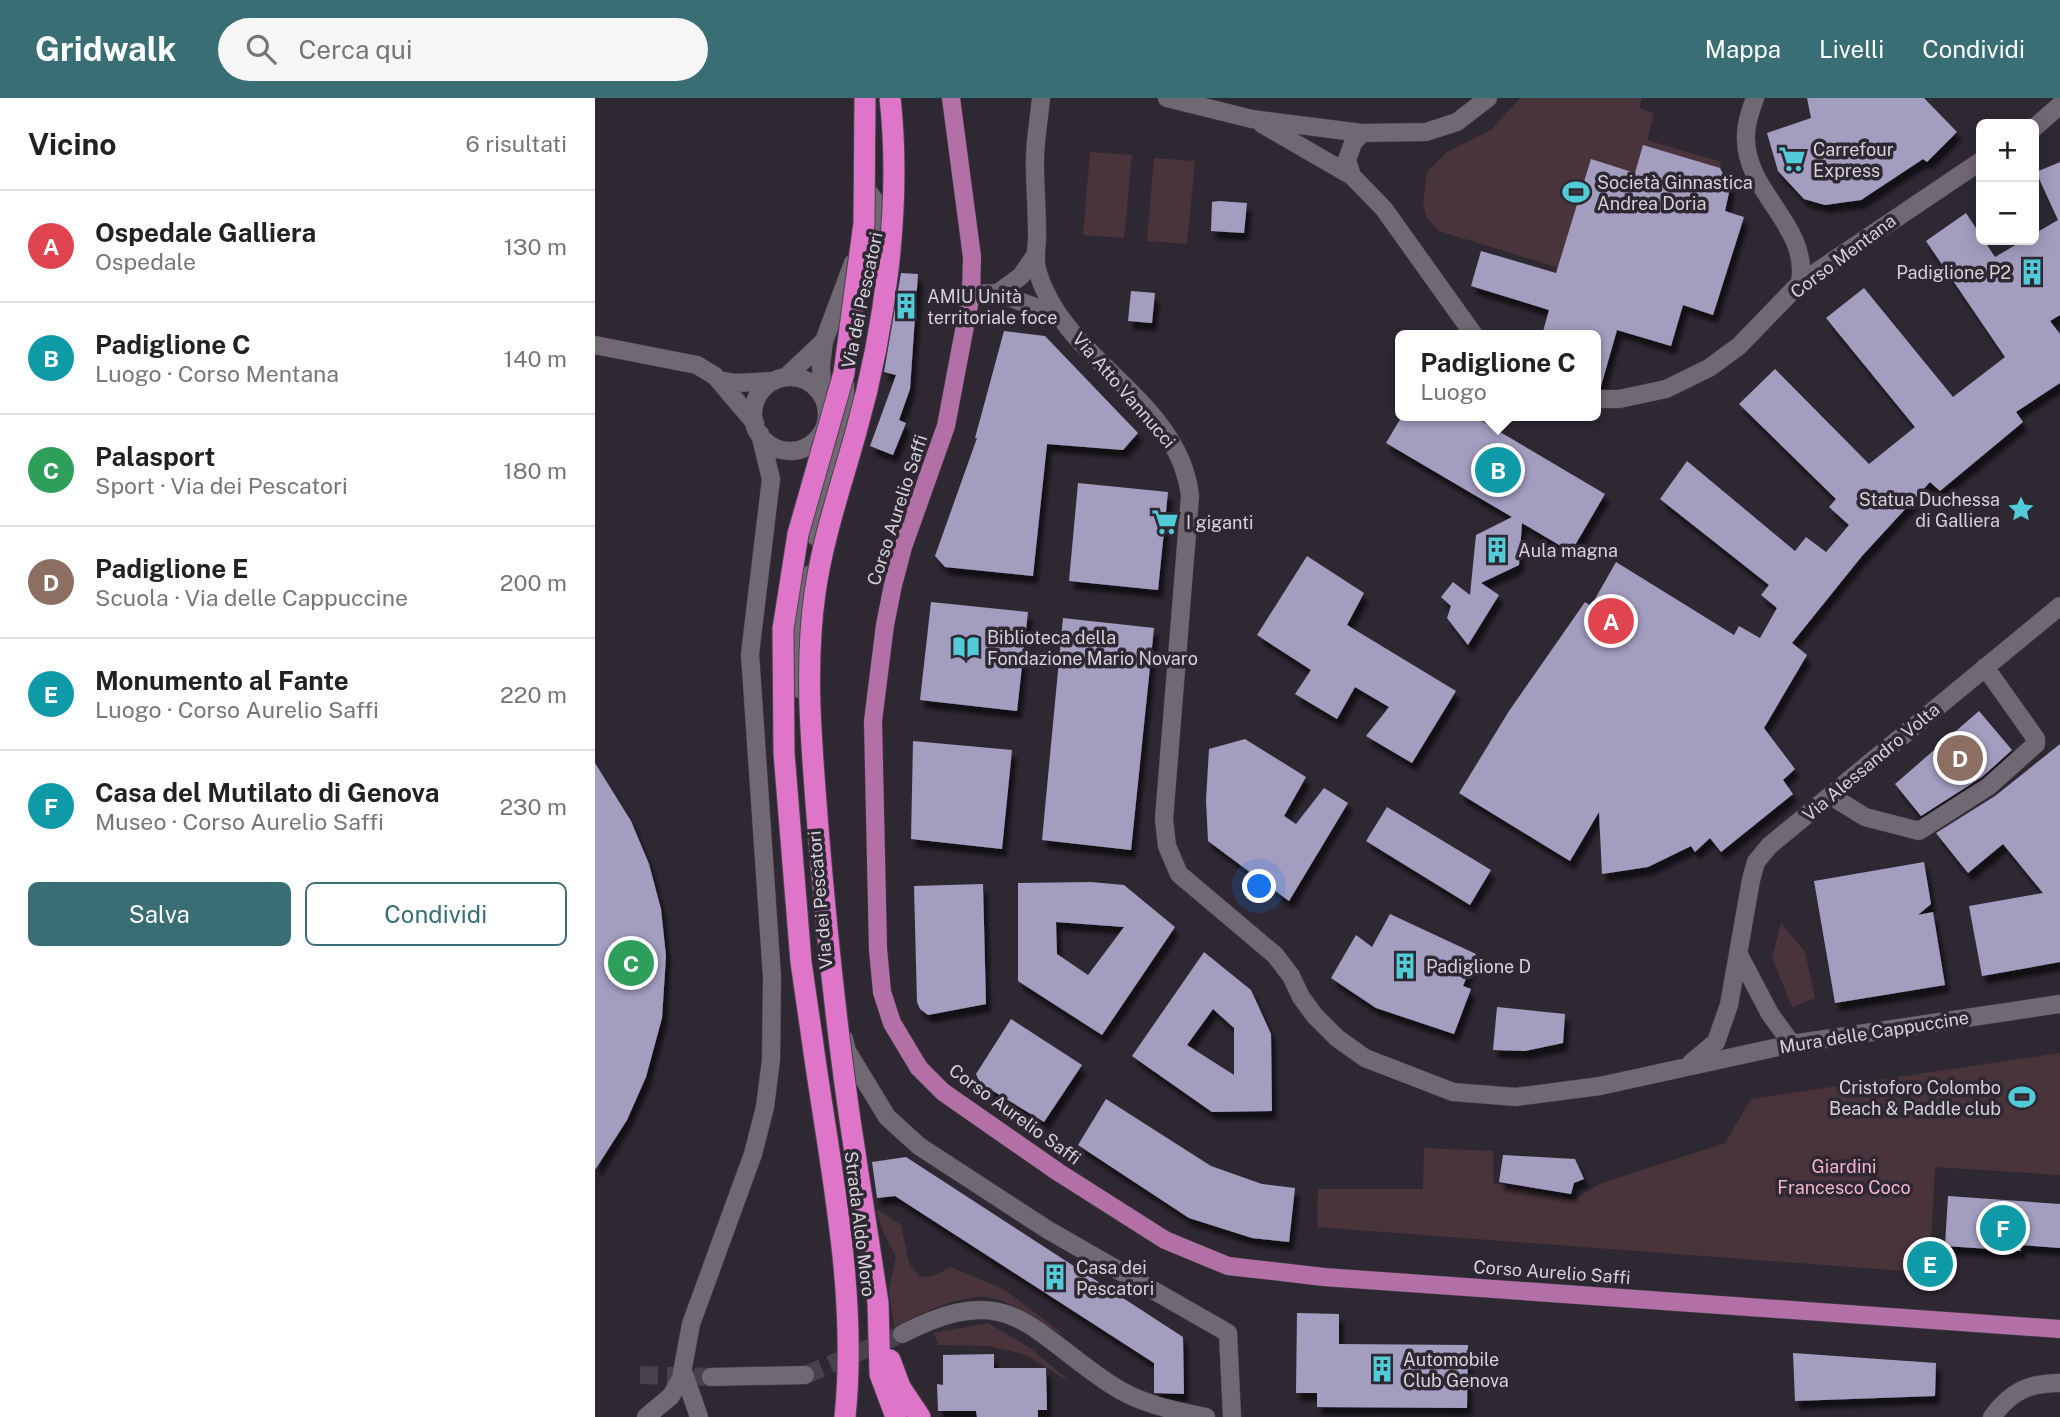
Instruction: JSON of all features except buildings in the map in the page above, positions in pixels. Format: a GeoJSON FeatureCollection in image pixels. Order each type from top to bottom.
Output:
{"type":"FeatureCollection","features":[{"type":"Feature","properties":{"kind":"highway","name":"Strada Aldo Moro"},"geometry":{"type":"LineString","coordinates":[[845,1417],[849,1383],[848,1308],[839,1221],[801,962],[784,753],[783,629],[798,534],[844,373],[864,223],[867,98]]}},
{"type":"Feature","properties":{"kind":"highway","name":"Strada Aldo Moro"},"geometry":{"type":"LineString","coordinates":[[890,98],[892,194],[887,274],[857,431],[827,526],[809,652],[814,767],[835,1023],[878,1303],[880,1374],[896,1417]]}},
{"type":"Feature","properties":{"kind":"highway"},"geometry":{"type":"LineString","coordinates":[[878,1303],[891,1365],[900,1387],[920,1417]]}},
{"type":"Feature","properties":{"kind":"main road","name":"Corso Aurelio Saffi"},"geometry":{"type":"LineString","coordinates":[[951,98],[971,247],[971,294],[946,426],[903,547],[894,585],[885,625],[873,721],[878,949],[882,992],[904,1048],[943,1092],[1058,1172],[1165,1240],[1228,1266],[1337,1278],[2060,1329]]}},
{"type":"Feature","properties":{"kind":"street","name":"Via dei Pescatori"},"geometry":{"type":"LineString","coordinates":[[824,341],[757,398],[757,428],[779,449],[792,451],[809,445],[825,426],[826,408],[822,396],[821,365],[824,341],[859,247],[870,194],[867,98]]}},
{"type":"Feature","properties":{"kind":"street","name":"Via Atto Vannucci"},"geometry":{"type":"LineString","coordinates":[[1041,98],[1035,165],[1038,238],[1034,257],[1037,272],[1059,316],[1167,433],[1188,473],[1190,496],[1164,819],[1167,846],[1179,874],[1275,956],[1291,976],[1301,997]]}},
{"type":"Feature","properties":{"kind":"street"},"geometry":{"type":"LineString","coordinates":[[1167,98],[1252,119],[1362,133],[1426,132],[1457,121],[1488,98]]}},
{"type":"Feature","properties":{"kind":"street"},"geometry":{"type":"LineString","coordinates":[[1755,98],[1745,141],[1749,161],[1802,255],[1800,283]]}},
{"type":"Feature","properties":{"kind":"street"},"geometry":{"type":"LineString","coordinates":[[2039,124],[2060,105]]}},
{"type":"Feature","properties":{"kind":"street"},"geometry":{"type":"LineString","coordinates":[[1252,119],[1352,176],[1384,209],[1469,330]]}},
{"type":"Feature","properties":{"kind":"street"},"geometry":{"type":"LineString","coordinates":[[1352,176],[1347,160],[1353,143],[1362,133]]}},
{"type":"Feature","properties":{"kind":"street","name":"Corso Mentana"},"geometry":{"type":"LineString","coordinates":[[1601,399],[1619,399],[1666,389],[1709,368],[1739,346],[1800,283],[1976,164]]}},
{"type":"Feature","properties":{"kind":"street","name":"Via dei Pescatori"},"geometry":{"type":"LineString","coordinates":[[870,194],[879,207],[879,219],[845,362],[845,420],[829,475],[798,628],[824,965],[847,1051],[887,1116],[919,1146],[1048,1230],[1228,1333],[1232,1417]]}},
{"type":"Feature","properties":{"kind":"street"},"geometry":{"type":"LineString","coordinates":[[997,293],[1021,276],[1034,257]]}},
{"type":"Feature","properties":{"kind":"street","name":"Via Atto Vannucci"},"geometry":{"type":"LineString","coordinates":[[971,294],[997,293],[1059,316]]}},
{"type":"Feature","properties":{"kind":"street"},"geometry":{"type":"LineString","coordinates":[[601,346],[697,365],[719,380],[757,428],[771,478],[750,654],[772,977],[771,1060],[765,1107],[753,1154],[691,1324],[683,1371],[671,1396],[646,1417]]}},
{"type":"Feature","properties":{"kind":"street"},"geometry":{"type":"LineString","coordinates":[[719,380],[735,383],[804,380],[822,396]]}},
{"type":"Feature","properties":{"kind":"street","name":"Via Alessandro Volta"},"geometry":{"type":"LineString","coordinates":[[1730,1005],[1746,899],[1756,862],[1769,846],[2060,606]]}},
{"type":"Feature","properties":{"kind":"street"},"geometry":{"type":"LineString","coordinates":[[1831,796],[1865,817],[1919,831],[1989,786],[2036,744],[2036,739],[1985,667]]}},
{"type":"Feature","properties":{"kind":"street"},"geometry":{"type":"LineString","coordinates":[[1738,953],[1770,1014],[1792,1044]]}},
{"type":"Feature","properties":{"kind":"street","name":"Mura delle Cappuccine"},"geometry":{"type":"LineString","coordinates":[[1301,997],[1337,1038],[1365,1058],[1453,1092],[1516,1097],[1600,1086],[1792,1044],[2060,1004]]}},
{"type":"Feature","properties":{"kind":"street","name":"Mura delle Cappuccine"},"geometry":{"type":"LineString","coordinates":[[1689,1065],[1716,1042],[1730,1005]]}},
{"type":"Feature","properties":{"kind":"street"},"geometry":{"type":"LineString","coordinates":[[902,1334],[952,1313],[980,1308],[1006,1313],[1056,1342],[1111,1385],[1151,1406],[1206,1417]]}},
{"type":"Feature","properties":{"kind":"street"},"geometry":{"type":"LineString","coordinates":[[683,1371],[698,1417]]}},
{"type":"Feature","properties":{"kind":"street"},"geometry":{"type":"LineString","coordinates":[[711,1377],[804,1374]]}},
{"type":"Feature","properties":{"kind":"street"},"geometry":{"type":"LineString","coordinates":[[1992,1417],[2020,1388],[2040,1383],[2060,1383]]}},
{"type":"Feature","properties":{"kind":"green space","name":"Società Ginnastica Andrea Doria"},"geometry":{"type":"Polygon","coordinates":[[[1520,98],[1642,98],[1639,108],[1654,113],[1647,140],[1721,162],[1720,168],[1730,188],[1653,289],[1553,266],[1439,231],[1427,218],[1423,204],[1427,172],[1447,152],[1491,130],[1520,98]]]}},
{"type":"Feature","properties":{"kind":"green space"},"geometry":{"type":"Polygon","coordinates":[[[1090,152],[1132,155],[1124,238],[1083,235],[1090,152]]]}},
{"type":"Feature","properties":{"kind":"green space"},"geometry":{"type":"Polygon","coordinates":[[[1154,158],[1195,161],[1187,244],[1147,241],[1154,158]]]}},
{"type":"Feature","properties":{"kind":"green space"},"geometry":{"type":"Polygon","coordinates":[[[1781,923],[1805,952],[1815,998],[1792,1007],[1772,958],[1781,923]]]}},
{"type":"Feature","properties":{"kind":"green space","name":"Giardini Francesco Coco"},"geometry":{"type":"Polygon","coordinates":[[[2060,1053],[2060,1175],[1935,1167],[1931,1244],[1919,1243],[1918,1272],[1317,1227],[1318,1189],[1423,1189],[1424,1148],[1493,1151],[1493,1183],[1575,1199],[1599,1184],[1725,1143],[1751,1099],[2060,1053]]]}},
{"type":"Feature","properties":{"kind":"green space"},"geometry":{"type":"Polygon","coordinates":[[[876,1209],[901,1225],[909,1263],[920,1277],[933,1276],[951,1267],[1005,1290],[1066,1336],[1011,1305],[982,1297],[942,1305],[894,1327],[889,1290],[896,1257],[883,1232],[876,1209]]]}},
{"type":"Feature","properties":{"kind":"green space"},"geometry":{"type":"Polygon","coordinates":[[[988,1323],[1030,1348],[1072,1383],[1024,1354],[988,1346],[938,1345],[934,1333],[988,1323]]]}},
{"type":"Feature","properties":{"kind":"tunnel"},"geometry":{"type":"LineString","coordinates":[[805,1375],[902,1334]]}},
{"type":"Feature","properties":{"kind":"tunnel"},"geometry":{"type":"LineString","coordinates":[[640,1375],[711,1377]]}},
{"type":"Feature","properties":{"kind":"place","name":"Carrefour Express"},"geometry":{"type":"Point","coordinates":[1792,159]}},
{"type":"Feature","properties":{"kind":"place","name":"Società Ginnastica Andrea Doria"},"geometry":{"type":"Point","coordinates":[1576,192]}},
{"type":"Feature","properties":{"kind":"place","name":"Padiglione P2"},"geometry":{"type":"Point","coordinates":[2032,272]}},
{"type":"Feature","properties":{"kind":"place","name":"AMIU Unità territoriale foce"},"geometry":{"type":"Point","coordinates":[906,306]}},
{"type":"Feature","properties":{"kind":"place","name":"Padiglione C"},"geometry":{"type":"Point","coordinates":[1498,470]}},
{"type":"Feature","properties":{"kind":"place","name":"Statua Duchessa di Galliera"},"geometry":{"type":"Point","coordinates":[2021,509]}},
{"type":"Feature","properties":{"kind":"place","name":"I giganti"},"geometry":{"type":"Point","coordinates":[1165,522]}},
{"type":"Feature","properties":{"kind":"place","name":"Aula magna"},"geometry":{"type":"Point","coordinates":[1497,550]}},
{"type":"Feature","properties":{"kind":"place","name":"Ospedale Galliera"},"geometry":{"type":"Point","coordinates":[1611,621]}},
{"type":"Feature","properties":{"kind":"place","name":"Biblioteca della Fondazione Mario Novaro"},"geometry":{"type":"Point","coordinates":[966,647]}},
{"type":"Feature","properties":{"kind":"place","name":"Padiglione E"},"geometry":{"type":"Point","coordinates":[1960,758]}},
{"type":"Feature","properties":{"kind":"place","name":"Palasport"},"geometry":{"type":"Point","coordinates":[631,963]}},
{"type":"Feature","properties":{"kind":"place","name":"Padiglione D"},"geometry":{"type":"Point","coordinates":[1405,966]}},
{"type":"Feature","properties":{"kind":"place","name":"Cristoforo Colombo Beach & Paddle club"},"geometry":{"type":"Point","coordinates":[2022,1097]}},
{"type":"Feature","properties":{"kind":"place","name":"Casa del Mutilato di Genova"},"geometry":{"type":"Point","coordinates":[2003,1228]}},
{"type":"Feature","properties":{"kind":"place","name":"Monumento al Fante"},"geometry":{"type":"Point","coordinates":[1930,1264]}},
{"type":"Feature","properties":{"kind":"place","name":"Casa dei Pescatori"},"geometry":{"type":"Point","coordinates":[1055,1277]}},
{"type":"Feature","properties":{"kind":"place","name":"Automobile Club Genova"},"geometry":{"type":"Point","coordinates":[1382,1369]}}]}
